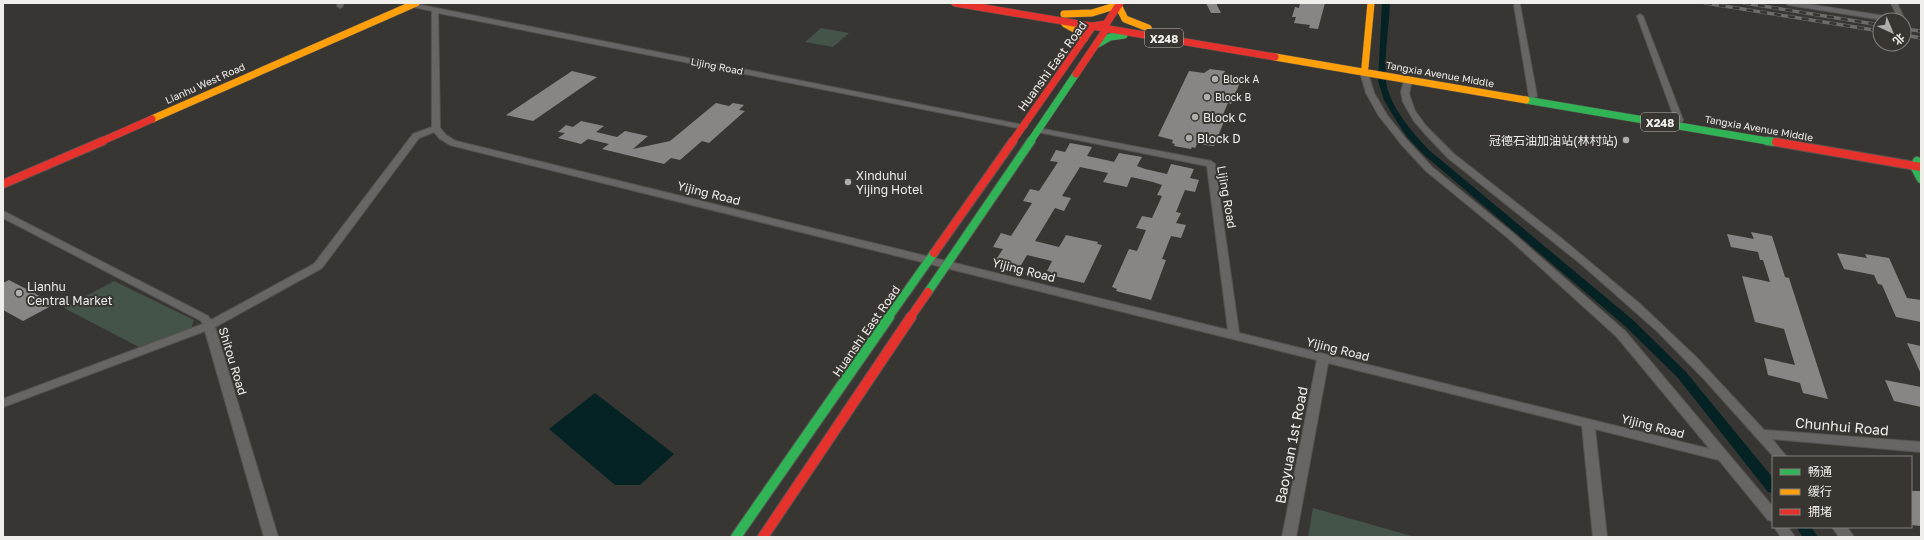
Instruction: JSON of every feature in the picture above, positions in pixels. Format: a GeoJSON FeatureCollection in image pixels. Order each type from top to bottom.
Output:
{"type":"FeatureCollection","features":[{"type":"Feature","properties":{"kind":"main road","name":"Tangxia Avenue Middle"},"geometry":{"type":"LineString","coordinates":[[955,3],[1162,35],[1919,164]]}},
{"type":"Feature","properties":{"kind":"main road","name":"Tangxia Avenue Middle"},"geometry":{"type":"LineString","coordinates":[[980,3],[1094,26]]}},
{"type":"Feature","properties":{"kind":"main road"},"geometry":{"type":"LineString","coordinates":[[1369,70],[1371,3]]}},
{"type":"Feature","properties":{"kind":"main road","name":"Lianhu West Road"},"geometry":{"type":"LineString","coordinates":[[3,184],[414,4]]}},
{"type":"Feature","properties":{"kind":"main road"},"geometry":{"type":"LineString","coordinates":[[1043,16],[1088,13],[1119,4]]}},
{"type":"Feature","properties":{"kind":"main road"},"geometry":{"type":"LineString","coordinates":[[1106,26],[1119,4]]}},
{"type":"Feature","properties":{"kind":"main road"},"geometry":{"type":"LineString","coordinates":[[1119,4],[1122,16],[1128,21],[1162,35]]}},
{"type":"Feature","properties":{"kind":"main road"},"geometry":{"type":"LineString","coordinates":[[1043,16],[1072,26],[1084,39]]}},
{"type":"Feature","properties":{"kind":"main road","name":"Huanshi East Road"},"geometry":{"type":"LineString","coordinates":[[736,537],[1084,39],[1094,26],[1106,26],[1096,45],[763,537]]}},
{"type":"Feature","properties":{"kind":"main road"},"geometry":{"type":"LineString","coordinates":[[1096,45],[1106,38],[1119,35],[1162,35]]}},
{"type":"Feature","properties":{"kind":"main road","name":"Tangxia Avenue Middle"},"geometry":{"type":"LineString","coordinates":[[1403,77],[1533,96],[1679,120],[1919,164]]}},
{"type":"Feature","properties":{"kind":"main road"},"geometry":{"type":"LineString","coordinates":[[1919,164],[1921,179]]}},
{"type":"Feature","properties":{"kind":"street"},"geometry":{"type":"LineString","coordinates":[[1788,3],[1872,16]]}},
{"type":"Feature","properties":{"kind":"street","name":"Lijing Road"},"geometry":{"type":"LineString","coordinates":[[414,4],[435,10],[1023,128]]}},
{"type":"Feature","properties":{"kind":"street"},"geometry":{"type":"LineString","coordinates":[[1517,5],[1533,96]]}},
{"type":"Feature","properties":{"kind":"street"},"geometry":{"type":"LineString","coordinates":[[3,403],[209,326],[318,266],[416,136],[436,128],[435,10]]}},
{"type":"Feature","properties":{"kind":"street"},"geometry":{"type":"LineString","coordinates":[[1640,16],[1679,120]]}},
{"type":"Feature","properties":{"kind":"street"},"geometry":{"type":"LineString","coordinates":[[1369,70],[1370,93],[1383,116],[1409,147],[1429,169],[1511,236],[1621,334],[1772,515]]}},
{"type":"Feature","properties":{"kind":"street"},"geometry":{"type":"LineString","coordinates":[[1403,77],[1405,94],[1409,106],[1435,140],[1452,156],[1600,275],[1661,329],[1703,371],[1780,456]]}},
{"type":"Feature","properties":{"kind":"street","name":"Yijing Road"},"geometry":{"type":"LineString","coordinates":[[436,128],[443,137],[454,143],[467,147],[1725,457]]}},
{"type":"Feature","properties":{"kind":"street","name":"Lijing Road"},"geometry":{"type":"LineString","coordinates":[[1038,130],[1211,164],[1234,336]]}},
{"type":"Feature","properties":{"kind":"street","name":"Shitou Road"},"geometry":{"type":"LineString","coordinates":[[3,214],[204,318],[209,326],[272,537]]}},
{"type":"Feature","properties":{"kind":"street","name":"Baoyuan 1st Road"},"geometry":{"type":"LineString","coordinates":[[1289,537],[1323,358]]}},
{"type":"Feature","properties":{"kind":"street"},"geometry":{"type":"LineString","coordinates":[[1588,423],[1600,537]]}},
{"type":"Feature","properties":{"kind":"street","name":"Chunhui Road"},"geometry":{"type":"LineString","coordinates":[[1760,434],[1921,447]]}},
{"type":"Feature","properties":{"kind":"street"},"geometry":{"type":"LineString","coordinates":[[1782,528],[1788,537]]}},
{"type":"Feature","properties":{"kind":"street"},"geometry":{"type":"LineString","coordinates":[[1840,528],[1847,537]]}},
{"type":"Feature","properties":{"kind":"green space"},"geometry":{"type":"Polygon","coordinates":[[[821,28],[849,33],[833,47],[805,42],[821,28]]]}},
{"type":"Feature","properties":{"kind":"green space"},"geometry":{"type":"Polygon","coordinates":[[[114,281],[194,320],[191,328],[139,347],[64,308],[114,281]]]}},
{"type":"Feature","properties":{"kind":"green space"},"geometry":{"type":"Polygon","coordinates":[[[1313,508],[1415,537],[1308,537],[1313,508]]]}},
{"type":"Feature","properties":{"kind":"water"},"geometry":{"type":"Polygon","coordinates":[[[595,393],[674,454],[640,485],[615,485],[549,429],[595,393]]]}},
{"type":"Feature","properties":{"kind":"building"},"geometry":{"type":"Polygon","coordinates":[[[1206,3],[1216,3],[1221,13],[1211,13],[1206,3]]]}},
{"type":"Feature","properties":{"kind":"building"},"geometry":{"type":"Polygon","coordinates":[[[1300,3],[1325,3],[1318,29],[1309,28],[1310,25],[1294,23],[1296,17],[1292,17],[1295,7],[1299,8],[1300,3]]]}},
{"type":"Feature","properties":{"kind":"building"},"geometry":{"type":"Polygon","coordinates":[[[1210,69],[1225,71],[1224,73],[1227,74],[1226,77],[1241,80],[1231,104],[1228,103],[1221,119],[1225,119],[1214,146],[1197,144],[1195,148],[1192,147],[1191,149],[1174,146],[1175,144],[1172,143],[1173,140],[1158,136],[1189,71],[1204,73],[1210,69]]]}},
{"type":"Feature","properties":{"kind":"building"},"geometry":{"type":"Polygon","coordinates":[[[572,71],[597,77],[533,121],[506,115],[572,71]]]}},
{"type":"Feature","properties":{"kind":"building"},"geometry":{"type":"Polygon","coordinates":[[[716,103],[729,106],[733,103],[744,105],[739,110],[745,111],[709,143],[702,141],[680,160],[671,158],[664,164],[602,149],[609,144],[588,139],[581,144],[558,138],[565,133],[558,132],[566,125],[573,127],[581,121],[604,126],[596,132],[617,137],[625,131],[648,136],[633,149],[670,141],[716,103]]]}},
{"type":"Feature","properties":{"kind":"building"},"geometry":{"type":"Polygon","coordinates":[[[1070,143],[1092,147],[1087,156],[1114,162],[1119,153],[1142,157],[1137,166],[1167,174],[1171,164],[1194,169],[1190,178],[1199,180],[1195,192],[1185,190],[1176,212],[1181,213],[1176,223],[1186,225],[1181,238],[1171,236],[1162,259],[1166,260],[1151,300],[1116,291],[1117,289],[1112,287],[1129,249],[1137,251],[1146,230],[1136,228],[1142,216],[1152,218],[1162,196],[1157,195],[1162,185],[1153,182],[1131,177],[1127,187],[1103,182],[1108,173],[1080,167],[1062,196],[1071,198],[1064,211],[1055,208],[1035,241],[1059,247],[1066,235],[1098,242],[1097,244],[1102,245],[1084,283],[1050,275],[1051,272],[1047,271],[1052,261],[1027,255],[1020,267],[995,261],[1003,249],[993,247],[1001,233],[1011,236],[1032,203],[1023,201],[1030,189],[1039,191],[1058,162],[1050,161],[1056,150],[1065,152],[1070,143]]]}},
{"type":"Feature","properties":{"kind":"building"},"geometry":{"type":"Polygon","coordinates":[[[1751,232],[1772,236],[1785,277],[1789,278],[1828,399],[1803,393],[1800,383],[1768,375],[1764,358],[1795,365],[1784,329],[1755,322],[1742,276],[1770,282],[1763,260],[1760,260],[1758,252],[1731,247],[1727,234],[1754,239],[1751,232]]]}},
{"type":"Feature","properties":{"kind":"building"},"geometry":{"type":"Polygon","coordinates":[[[1837,253],[1867,258],[1865,254],[1889,258],[1907,298],[1921,300],[1921,322],[1896,317],[1882,285],[1878,284],[1874,275],[1844,269],[1837,253]]]}},
{"type":"Feature","properties":{"kind":"building","name":"Lianhu Central Market"},"geometry":{"type":"Polygon","coordinates":[[[9,280],[55,304],[23,321],[3,310],[3,283],[9,280]]]}},
{"type":"Feature","properties":{"kind":"building"},"geometry":{"type":"Polygon","coordinates":[[[1907,343],[1921,346],[1921,374],[1907,343]]]}},
{"type":"Feature","properties":{"kind":"building"},"geometry":{"type":"Polygon","coordinates":[[[1885,380],[1921,387],[1921,407],[1894,401],[1885,380]]]}},
{"type":"Feature","properties":{"kind":"building"},"geometry":{"type":"Polygon","coordinates":[[[1912,491],[1921,491],[1921,526],[1912,525],[1912,491]]]}},
{"type":"Feature","properties":{"kind":"waterway"},"geometry":{"type":"LineString","coordinates":[[1386,3],[1382,81],[1388,100],[1410,135],[1426,152],[1629,323],[1682,375],[1772,487]]}},
{"type":"Feature","properties":{"kind":"waterway"},"geometry":{"type":"LineString","coordinates":[[1804,528],[1811,537]]}},
{"type":"Feature","properties":{"kind":"railway"},"geometry":{"type":"LineString","coordinates":[[1705,3],[1872,30]]}},
{"type":"Feature","properties":{"kind":"railway"},"geometry":{"type":"LineString","coordinates":[[1744,3],[1872,24]]}},
{"type":"Feature","properties":{"kind":"railway"},"geometry":{"type":"LineString","coordinates":[[1912,30],[1921,31]]}},
{"type":"Feature","properties":{"kind":"railway"},"geometry":{"type":"LineString","coordinates":[[1912,36],[1921,38]]}},
{"type":"Feature","properties":{"kind":"traffic: fast"},"geometry":{"type":"LineString","coordinates":[[1096,45],[1110,37],[1124,35]]}},
{"type":"Feature","properties":{"kind":"traffic: fast"},"geometry":{"type":"LineString","coordinates":[[928,292],[1076,74]]}},
{"type":"Feature","properties":{"kind":"traffic: fast"},"geometry":{"type":"LineString","coordinates":[[1526,100],[1776,142]]}},
{"type":"Feature","properties":{"kind":"traffic: fast"},"geometry":{"type":"LineString","coordinates":[[1921,164],[1917,161],[1914,166],[1921,179]]}},
{"type":"Feature","properties":{"kind":"traffic: fast"},"geometry":{"type":"LineString","coordinates":[[736,537],[934,253]]}},
{"type":"Feature","properties":{"kind":"traffic: slow"},"geometry":{"type":"LineString","coordinates":[[152,119],[416,3]]}},
{"type":"Feature","properties":{"kind":"traffic: slow"},"geometry":{"type":"LineString","coordinates":[[1365,67],[1371,3]]}},
{"type":"Feature","properties":{"kind":"traffic: slow"},"geometry":{"type":"LineString","coordinates":[[1064,14],[1092,13],[1118,5],[1125,19],[1148,28]]}},
{"type":"Feature","properties":{"kind":"traffic: slow"},"geometry":{"type":"LineString","coordinates":[[1065,24],[1078,31],[1084,39]]}},
{"type":"Feature","properties":{"kind":"traffic: slow"},"geometry":{"type":"LineString","coordinates":[[1275,57],[1526,100]]}},
{"type":"Feature","properties":{"kind":"traffic: jam"},"geometry":{"type":"LineString","coordinates":[[955,3],[1275,57]]}},
{"type":"Feature","properties":{"kind":"traffic: jam"},"geometry":{"type":"LineString","coordinates":[[1076,74],[1107,28],[1106,24],[1120,3]]}},
{"type":"Feature","properties":{"kind":"traffic: jam"},"geometry":{"type":"LineString","coordinates":[[934,253],[1093,26],[1106,24]]}},
{"type":"Feature","properties":{"kind":"traffic: jam"},"geometry":{"type":"LineString","coordinates":[[3,184],[152,119]]}},
{"type":"Feature","properties":{"kind":"traffic: jam"},"geometry":{"type":"LineString","coordinates":[[1776,142],[1921,167]]}},
{"type":"Feature","properties":{"kind":"traffic: jam"},"geometry":{"type":"LineString","coordinates":[[763,537],[928,292]]}},
{"type":"Feature","properties":{"kind":"place","name":"Block A"},"geometry":{"type":"Point","coordinates":[1215,79]}},
{"type":"Feature","properties":{"kind":"place","name":"Block B"},"geometry":{"type":"Point","coordinates":[1207,97]}},
{"type":"Feature","properties":{"kind":"place","name":"Block C"},"geometry":{"type":"Point","coordinates":[1195,117]}},
{"type":"Feature","properties":{"kind":"place","name":"Block D"},"geometry":{"type":"Point","coordinates":[1189,138]}},
{"type":"Feature","properties":{"kind":"place","name":"冠德石油加油站(林村站)"},"geometry":{"type":"Point","coordinates":[1626,140]}},
{"type":"Feature","properties":{"kind":"place","name":"Xinduhui Yijing Hotel"},"geometry":{"type":"Point","coordinates":[848,182]}},
{"type":"Feature","properties":{"kind":"place","name":"Lianhu Central Market"},"geometry":{"type":"Point","coordinates":[19,293]}}]}
